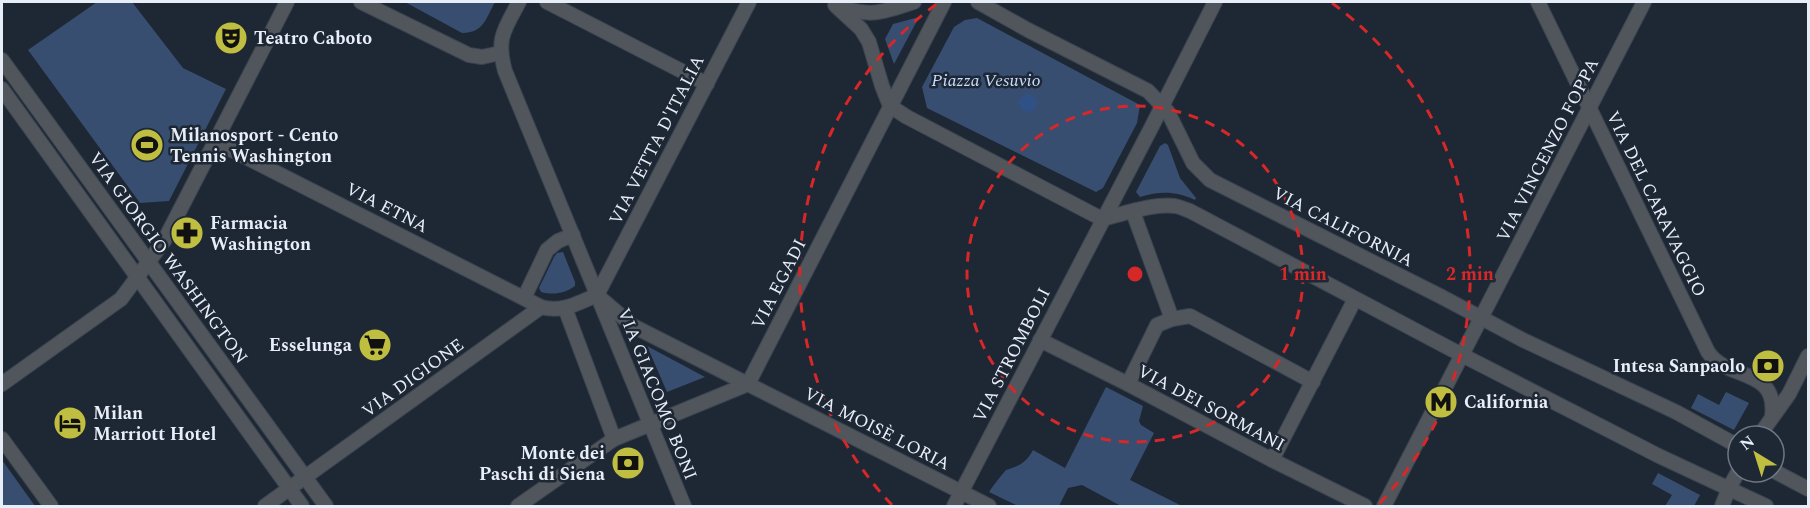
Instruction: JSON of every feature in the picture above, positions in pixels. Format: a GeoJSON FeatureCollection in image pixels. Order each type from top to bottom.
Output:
{"type":"FeatureCollection","features":[{"type":"Feature","properties":{"kind":"street"},"geometry":{"type":"LineString","coordinates":[[2,384],[121,299],[168,234],[287,2]]}},
{"type":"Feature","properties":{"kind":"street"},"geometry":{"type":"LineString","coordinates":[[362,2],[469,55],[482,57],[500,53],[501,40],[519,2]]}},
{"type":"Feature","properties":{"kind":"street"},"geometry":{"type":"LineString","coordinates":[[547,2],[706,84]]}},
{"type":"Feature","properties":{"kind":"street","name":"VIA VETTA D'ITALIA"},"geometry":{"type":"LineString","coordinates":[[597,295],[749,2]]}},
{"type":"Feature","properties":{"kind":"street"},"geometry":{"type":"LineString","coordinates":[[831,3],[849,10],[872,14],[914,2]]}},
{"type":"Feature","properties":{"kind":"street"},"geometry":{"type":"LineString","coordinates":[[890,106],[944,2]]}},
{"type":"Feature","properties":{"kind":"street"},"geometry":{"type":"LineString","coordinates":[[978,2],[1090,63],[1148,91],[1162,104]]}},
{"type":"Feature","properties":{"kind":"street"},"geometry":{"type":"LineString","coordinates":[[1102,219],[1215,2]]}},
{"type":"Feature","properties":{"kind":"street","name":"VIA DEL CARAVAGGIO"},"geometry":{"type":"LineString","coordinates":[[1538,2],[1712,358],[1764,384],[1770,391],[1772,416]]}},
{"type":"Feature","properties":{"kind":"street","name":"VIA VINCENZO FOPPA"},"geometry":{"type":"LineString","coordinates":[[1384,507],[1644,2]]}},
{"type":"Feature","properties":{"kind":"street"},"geometry":{"type":"LineString","coordinates":[[831,3],[861,29],[869,42],[890,106],[930,130],[1102,219],[1162,206],[1175,206],[1190,211],[1462,355],[1659,456],[1766,507]]}},
{"type":"Feature","properties":{"kind":"street"},"geometry":{"type":"LineString","coordinates":[[869,42],[874,26],[886,11]]}},
{"type":"Feature","properties":{"kind":"street","name":"VIA GIACOMO BONI"},"geometry":{"type":"LineString","coordinates":[[500,53],[505,71],[684,507]]}},
{"type":"Feature","properties":{"kind":"street","name":"VIA GIORGIO WASHINGTON"},"geometry":{"type":"LineString","coordinates":[[2,60],[326,507]]}},
{"type":"Feature","properties":{"kind":"street","name":"VIA GIORGIO WASHINGTON"},"geometry":{"type":"LineString","coordinates":[[2,89],[302,507]]}},
{"type":"Feature","properties":{"kind":"street","name":"VIA CALIFORNIA"},"geometry":{"type":"LineString","coordinates":[[1162,104],[1193,163],[1210,180],[1440,296],[1481,320],[1676,412],[1726,439]]}},
{"type":"Feature","properties":{"kind":"street","name":"VIA EGADI"},"geometry":{"type":"LineString","coordinates":[[748,384],[890,106]]}},
{"type":"Feature","properties":{"kind":"street","name":"VIA ETNA"},"geometry":{"type":"LineString","coordinates":[[216,142],[542,307]]}},
{"type":"Feature","properties":{"kind":"street"},"geometry":{"type":"LineString","coordinates":[[1133,212],[1172,319]]}},
{"type":"Feature","properties":{"kind":"street","name":"VIA STROMBOLI"},"geometry":{"type":"LineString","coordinates":[[954,507],[1102,219]]}},
{"type":"Feature","properties":{"kind":"street"},"geometry":{"type":"LineString","coordinates":[[524,298],[548,250],[558,241],[573,235]]}},
{"type":"Feature","properties":{"kind":"street"},"geometry":{"type":"LineString","coordinates":[[542,307],[553,310],[566,308],[597,295]]}},
{"type":"Feature","properties":{"kind":"street","name":"VIA GIACOMO BONI"},"geometry":{"type":"LineString","coordinates":[[597,295],[633,326],[748,384]]}},
{"type":"Feature","properties":{"kind":"street"},"geometry":{"type":"LineString","coordinates":[[1272,460],[1355,299]]}},
{"type":"Feature","properties":{"kind":"street","name":"VIA DIGIONE"},"geometry":{"type":"LineString","coordinates":[[305,478],[542,307]]}},
{"type":"Feature","properties":{"kind":"street"},"geometry":{"type":"LineString","coordinates":[[566,308],[615,439]]}},
{"type":"Feature","properties":{"kind":"street"},"geometry":{"type":"LineString","coordinates":[[1128,384],[1157,325],[1172,319],[1190,316],[1313,382]]}},
{"type":"Feature","properties":{"kind":"street","name":"VIA DEI SORMANI"},"geometry":{"type":"LineString","coordinates":[[1040,340],[1365,507]]}},
{"type":"Feature","properties":{"kind":"street"},"geometry":{"type":"LineString","coordinates":[[1767,424],[1789,394],[1809,356]]}},
{"type":"Feature","properties":{"kind":"street"},"geometry":{"type":"LineString","coordinates":[[518,507],[615,439],[748,384]]}},
{"type":"Feature","properties":{"kind":"street","name":"VIA MOISÈ LORIA"},"geometry":{"type":"LineString","coordinates":[[748,384],[989,507]]}},
{"type":"Feature","properties":{"kind":"street"},"geometry":{"type":"LineString","coordinates":[[2,439],[51,507]]}},
{"type":"Feature","properties":{"kind":"street"},"geometry":{"type":"LineString","coordinates":[[1786,477],[1809,489]]}},
{"type":"Feature","properties":{"kind":"street"},"geometry":{"type":"LineString","coordinates":[[265,507],[305,478]]}},
{"type":"Feature","properties":{"kind":"street"},"geometry":{"type":"LineString","coordinates":[[1722,507],[1731,484]]}},
{"type":"Feature","properties":{"kind":"green space","name":"Milanosport - Cento Tennis Washington"},"geometry":{"type":"Polygon","coordinates":[[[97,2],[132,2],[183,68],[226,89],[169,201],[140,203],[28,50],[97,2]]]}},
{"type":"Feature","properties":{"kind":"green space"},"geometry":{"type":"Polygon","coordinates":[[[405,2],[495,2],[480,27],[462,33],[405,2]]]}},
{"type":"Feature","properties":{"kind":"green space"},"geometry":{"type":"Polygon","coordinates":[[[919,17],[894,64],[885,39],[893,24],[919,17]]]}},
{"type":"Feature","properties":{"kind":"green space","name":"Piazza Vesuvio"},"geometry":{"type":"Polygon","coordinates":[[[977,18],[1140,105],[1137,123],[1103,188],[1096,192],[927,108],[922,87],[954,27],[965,20],[977,18]]]}},
{"type":"Feature","properties":{"kind":"green space"},"geometry":{"type":"Polygon","coordinates":[[[1165,143],[1168,145],[1180,178],[1196,198],[1195,200],[1168,193],[1140,197],[1136,192],[1160,146],[1165,143]]]}},
{"type":"Feature","properties":{"kind":"green space"},"geometry":{"type":"Polygon","coordinates":[[[563,252],[575,286],[558,293],[541,292],[539,288],[554,257],[557,253],[563,252]]]}},
{"type":"Feature","properties":{"kind":"green space"},"geometry":{"type":"Polygon","coordinates":[[[647,346],[705,377],[667,392],[647,346]]]}},
{"type":"Feature","properties":{"kind":"green space"},"geometry":{"type":"Polygon","coordinates":[[[1106,387],[1143,406],[1139,421],[1141,425],[1154,433],[1130,480],[1182,506],[1121,506],[1082,485],[1068,488],[1059,506],[1018,506],[989,492],[1006,470],[1022,463],[1033,450],[1065,468],[1106,387]]]}},
{"type":"Feature","properties":{"kind":"green space"},"geometry":{"type":"Polygon","coordinates":[[[1726,392],[1749,403],[1737,424],[1726,424],[1726,426],[1691,408],[1698,394],[1719,405],[1726,392]]]}},
{"type":"Feature","properties":{"kind":"green space"},"geometry":{"type":"Polygon","coordinates":[[[2,460],[35,506],[2,506],[2,460]]]}},
{"type":"Feature","properties":{"kind":"green space"},"geometry":{"type":"Polygon","coordinates":[[[1658,473],[1700,495],[1694,506],[1665,506],[1672,495],[1652,484],[1658,473]]]}},
{"type":"Feature","properties":{"kind":"shaded area"},"geometry":{"type":"Polygon","coordinates":[[[1028,94],[1034,97],[1037,103],[1034,109],[1028,112],[1022,109],[1019,103],[1022,97],[1028,94]]]}},
{"type":"Feature","properties":{"kind":"place","name":"Teatro Caboto"},"geometry":{"type":"Point","coordinates":[231,38]}},
{"type":"Feature","properties":{"kind":"place","name":"Milanosport - Cento Tennis Washington"},"geometry":{"type":"Point","coordinates":[147,145]}},
{"type":"Feature","properties":{"kind":"place","name":"Farmacia Washington"},"geometry":{"type":"Point","coordinates":[187,233]}},
{"type":"Feature","properties":{"kind":"place","name":"Esselunga"},"geometry":{"type":"Point","coordinates":[375,345]}},
{"type":"Feature","properties":{"kind":"place","name":"Intesa Sanpaolo"},"geometry":{"type":"Point","coordinates":[1768,366]}},
{"type":"Feature","properties":{"kind":"place","name":"California"},"geometry":{"type":"Point","coordinates":[1441,402]}},
{"type":"Feature","properties":{"kind":"place","name":"Milan Marriott Hotel"},"geometry":{"type":"Point","coordinates":[70,423]}},
{"type":"Feature","properties":{"kind":"place","name":"Monte dei Paschi di Siena"},"geometry":{"type":"Point","coordinates":[628,463]}}]}
